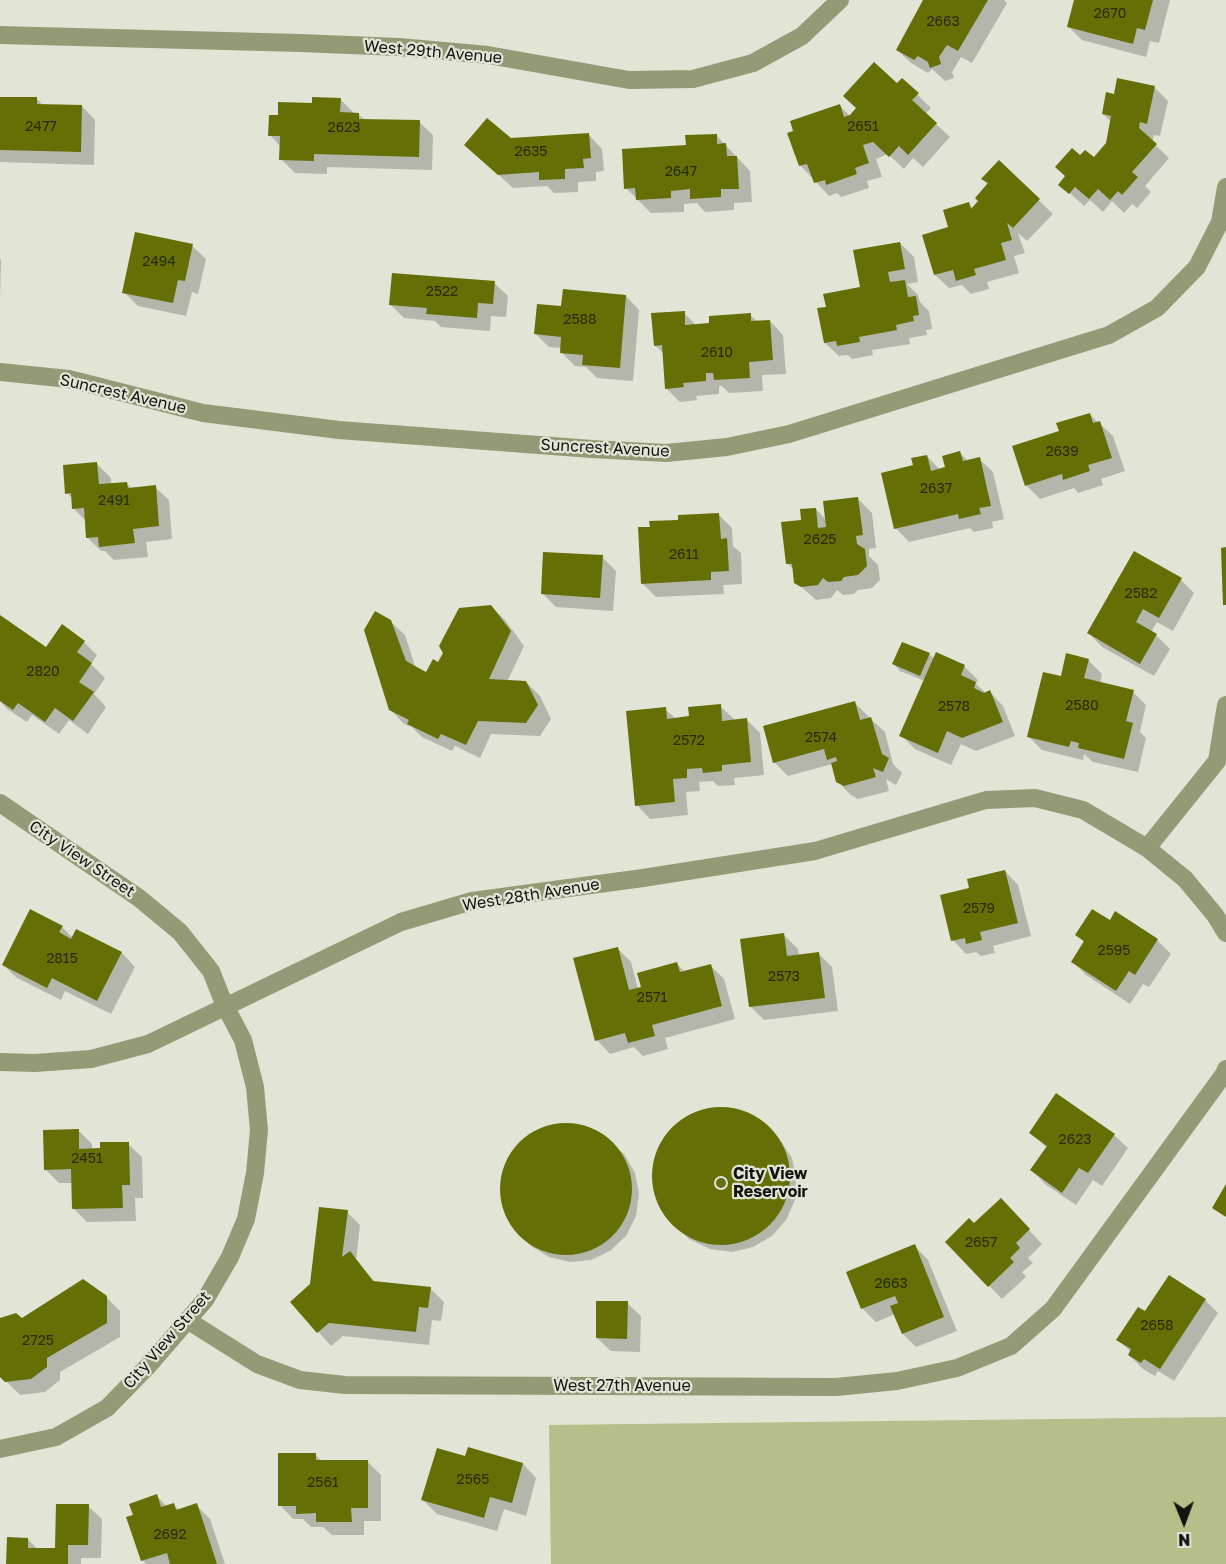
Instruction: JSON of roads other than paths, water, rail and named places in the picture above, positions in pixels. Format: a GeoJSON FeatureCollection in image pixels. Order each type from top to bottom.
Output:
{"type":"FeatureCollection","features":[{"type":"Feature","properties":{"kind":"street","name":"West 29th Avenue"},"geometry":{"type":"LineString","coordinates":[[0,35],[399,47],[488,55],[629,80],[693,79],[753,63],[763,58],[802,36],[840,0]]}},
{"type":"Feature","properties":{"kind":"street","name":"Suncrest Avenue"},"geometry":{"type":"LineString","coordinates":[[0,372],[69,379],[203,413],[339,430],[666,453],[727,447],[789,434],[1109,335],[1157,308],[1197,267],[1220,222],[1226,187]]}},
{"type":"Feature","properties":{"kind":"street"},"geometry":{"type":"LineString","coordinates":[[1147,848],[1217,761],[1226,705]]}},
{"type":"Feature","properties":{"kind":"street","name":"West 28th Avenue"},"geometry":{"type":"LineString","coordinates":[[0,1062],[35,1063],[91,1059],[148,1044],[401,922],[472,902],[815,851],[986,800],[1035,798],[1083,810],[1147,848],[1185,879],[1215,915],[1226,933]]}},
{"type":"Feature","properties":{"kind":"street","name":"City View Street"},"geometry":{"type":"LineString","coordinates":[[0,803],[140,898],[180,932],[211,971],[225,1006],[243,1040],[255,1087],[259,1130],[255,1173],[246,1219],[230,1257],[205,1300],[149,1365],[107,1408],[56,1437],[0,1449]]}},
{"type":"Feature","properties":{"kind":"street","name":"West 27th Avenue"},"geometry":{"type":"LineString","coordinates":[[187,1320],[257,1364],[300,1380],[345,1385],[836,1387],[897,1381],[957,1368],[1011,1346],[1053,1309],[1226,1069]]}},
{"type":"Feature","properties":{"kind":"place","name":"City View Reservoir"},"geometry":{"type":"Point","coordinates":[721,1183]}}]}
